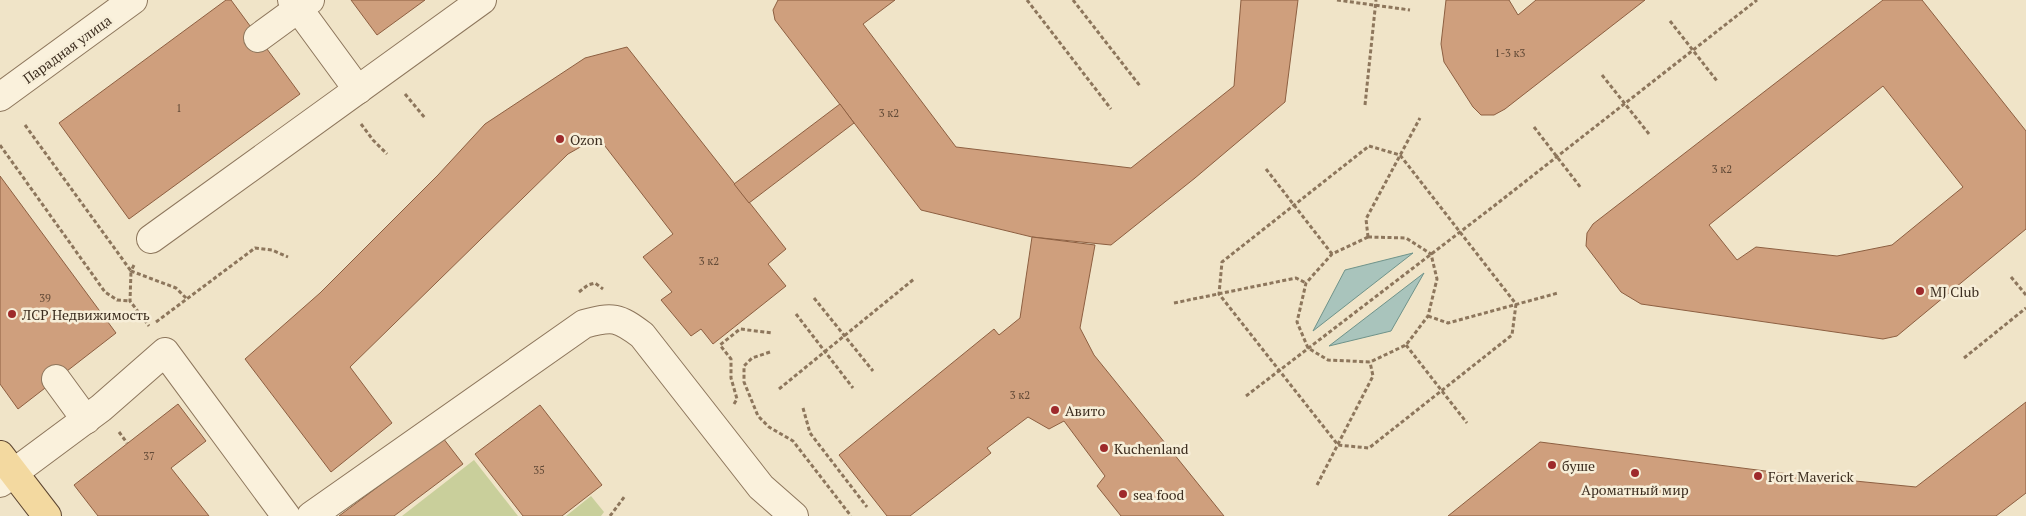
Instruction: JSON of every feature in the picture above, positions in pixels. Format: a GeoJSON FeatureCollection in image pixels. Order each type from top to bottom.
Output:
{"type":"FeatureCollection","features":[{"type":"Feature","properties":{"kind":"main road"},"geometry":{"type":"LineString","coordinates":[[5,471],[47,516]]}},
{"type":"Feature","properties":{"kind":"street","name":"Парадная улица"},"geometry":{"type":"LineString","coordinates":[[0,97],[133,0]]}},
{"type":"Feature","properties":{"kind":"street"},"geometry":{"type":"LineString","coordinates":[[151,239],[365,90],[482,0]]}},
{"type":"Feature","properties":{"kind":"street"},"geometry":{"type":"LineString","coordinates":[[258,38],[300,3],[365,90]]}},
{"type":"Feature","properties":{"kind":"street"},"geometry":{"type":"LineString","coordinates":[[311,516],[584,324],[604,318],[625,322],[642,335],[761,487],[794,516]]}},
{"type":"Feature","properties":{"kind":"street"},"geometry":{"type":"LineString","coordinates":[[5,471],[86,420],[165,352],[286,516]]}},
{"type":"Feature","properties":{"kind":"street"},"geometry":{"type":"LineString","coordinates":[[56,380],[86,420]]}},
{"type":"Feature","properties":{"kind":"path"},"geometry":{"type":"LineString","coordinates":[[1027,0],[1111,109]]}},
{"type":"Feature","properties":{"kind":"path"},"geometry":{"type":"LineString","coordinates":[[1072,0],[1140,86]]}},
{"type":"Feature","properties":{"kind":"path"},"geometry":{"type":"LineString","coordinates":[[1337,0],[1410,10]]}},
{"type":"Feature","properties":{"kind":"path"},"geometry":{"type":"LineString","coordinates":[[1365,105],[1376,0]]}},
{"type":"Feature","properties":{"kind":"path"},"geometry":{"type":"LineString","coordinates":[[1246,396],[1757,0]]}},
{"type":"Feature","properties":{"kind":"path"},"geometry":{"type":"LineString","coordinates":[[1670,21],[1717,81]]}},
{"type":"Feature","properties":{"kind":"path"},"geometry":{"type":"LineString","coordinates":[[1602,74],[1649,134]]}},
{"type":"Feature","properties":{"kind":"path"},"geometry":{"type":"LineString","coordinates":[[407,97],[425,118]]}},
{"type":"Feature","properties":{"kind":"path"},"geometry":{"type":"LineString","coordinates":[[1368,237],[1366,219],[1420,118]]}},
{"type":"Feature","properties":{"kind":"path"},"geometry":{"type":"LineString","coordinates":[[25,125],[131,271],[176,288],[187,298]]}},
{"type":"Feature","properties":{"kind":"path"},"geometry":{"type":"LineString","coordinates":[[1534,127],[1581,188]]}},
{"type":"Feature","properties":{"kind":"path"},"geometry":{"type":"LineString","coordinates":[[368,132],[387,154]]}},
{"type":"Feature","properties":{"kind":"path"},"geometry":{"type":"LineString","coordinates":[[0,146],[105,292],[117,300],[130,301],[131,271]]}},
{"type":"Feature","properties":{"kind":"path"},"geometry":{"type":"LineString","coordinates":[[1369,146],[1400,155],[1516,304],[1512,335],[1369,448],[1338,445],[1218,294],[1222,262],[1294,205],[1369,146]]}},
{"type":"Feature","properties":{"kind":"path"},"geometry":{"type":"LineString","coordinates":[[1266,169],[1332,254]]}},
{"type":"Feature","properties":{"kind":"path"},"geometry":{"type":"LineString","coordinates":[[1368,237],[1406,238],[1431,254],[1437,279],[1428,316],[1406,345],[1370,362],[1328,360],[1308,348],[1297,322],[1306,283],[1332,254],[1368,237]]}},
{"type":"Feature","properties":{"kind":"path"},"geometry":{"type":"LineString","coordinates":[[157,322],[255,248],[272,250],[288,257]]}},
{"type":"Feature","properties":{"kind":"path"},"geometry":{"type":"LineString","coordinates":[[2011,277],[2026,296]]}},
{"type":"Feature","properties":{"kind":"path"},"geometry":{"type":"LineString","coordinates":[[1174,303],[1296,278],[1306,283]]}},
{"type":"Feature","properties":{"kind":"path"},"geometry":{"type":"LineString","coordinates":[[779,389],[914,279]]}},
{"type":"Feature","properties":{"kind":"path"},"geometry":{"type":"LineString","coordinates":[[588,285],[596,283],[606,291]]}},
{"type":"Feature","properties":{"kind":"path"},"geometry":{"type":"LineString","coordinates":[[1428,316],[1448,323],[1558,293]]}},
{"type":"Feature","properties":{"kind":"path"},"geometry":{"type":"LineString","coordinates":[[814,298],[873,371]]}},
{"type":"Feature","properties":{"kind":"path"},"geometry":{"type":"LineString","coordinates":[[1964,358],[2026,308]]}},
{"type":"Feature","properties":{"kind":"path"},"geometry":{"type":"LineString","coordinates":[[796,314],[853,388]]}},
{"type":"Feature","properties":{"kind":"path"},"geometry":{"type":"LineString","coordinates":[[735,393],[731,378],[731,359],[720,345],[740,329],[773,333]]}},
{"type":"Feature","properties":{"kind":"path"},"geometry":{"type":"LineString","coordinates":[[1406,345],[1467,423]]}},
{"type":"Feature","properties":{"kind":"path"},"geometry":{"type":"LineString","coordinates":[[770,352],[752,358],[744,366],[744,382],[754,408],[758,416],[769,428],[792,441],[850,516]]}},
{"type":"Feature","properties":{"kind":"path"},"geometry":{"type":"LineString","coordinates":[[1317,485],[1373,376],[1370,362]]}},
{"type":"Feature","properties":{"kind":"path"},"geometry":{"type":"LineString","coordinates":[[803,408],[810,433],[867,508]]}},
{"type":"Feature","properties":{"kind":"path"},"geometry":{"type":"LineString","coordinates":[[610,516],[625,496]]}},
{"type":"Feature","properties":{"kind":"green space"},"geometry":{"type":"Polygon","coordinates":[[[474,460],[518,516],[402,516],[474,460]]]}},
{"type":"Feature","properties":{"kind":"green space"},"geometry":{"type":"Polygon","coordinates":[[[591,496],[604,512],[601,516],[566,516],[591,496]]]}},
{"type":"Feature","properties":{"kind":"water"},"geometry":{"type":"Polygon","coordinates":[[[1413,253],[1313,331],[1345,270],[1413,253]]]}},
{"type":"Feature","properties":{"kind":"water"},"geometry":{"type":"Polygon","coordinates":[[[1424,273],[1391,331],[1329,346],[1424,273]]]}},
{"type":"Feature","properties":{"kind":"building"},"geometry":{"type":"Polygon","coordinates":[[[226,0],[231,0],[300,94],[129,219],[59,123],[226,0]]]}},
{"type":"Feature","properties":{"kind":"building"},"geometry":{"type":"Polygon","coordinates":[[[351,0],[425,0],[377,35],[351,0]]]}},
{"type":"Feature","properties":{"kind":"building"},"geometry":{"type":"Polygon","coordinates":[[[778,0],[895,0],[863,24],[956,147],[1131,168],[1234,86],[1241,0],[1298,0],[1285,102],[1195,178],[1111,245],[1032,237],[921,210],[775,20],[773,10],[778,0]]]}},
{"type":"Feature","properties":{"kind":"building"},"geometry":{"type":"Polygon","coordinates":[[[1446,0],[1509,0],[1518,15],[1536,0],[1645,0],[1505,109],[1494,115],[1481,115],[1473,107],[1444,62],[1441,44],[1446,0]]]}},
{"type":"Feature","properties":{"kind":"building"},"geometry":{"type":"Polygon","coordinates":[[[1883,0],[1922,0],[2026,131],[2026,229],[1897,336],[1883,339],[1641,304],[1621,292],[1586,246],[1587,233],[1593,224],[1883,0]],[[1883,86],[1709,225],[1737,260],[1756,247],[1837,256],[1892,245],[1963,187],[1883,86]]]}},
{"type":"Feature","properties":{"kind":"building"},"geometry":{"type":"Polygon","coordinates":[[[627,47],[786,249],[768,264],[786,286],[713,344],[701,329],[691,336],[661,300],[672,292],[643,257],[673,234],[598,137],[568,154],[350,367],[392,423],[331,472],[245,359],[320,293],[438,175],[485,124],[585,58],[627,47]]]}},
{"type":"Feature","properties":{"kind":"building"},"geometry":{"type":"Polygon","coordinates":[[[840,104],[854,123],[749,203],[734,184],[840,104]]]}},
{"type":"Feature","properties":{"kind":"building"},"geometry":{"type":"Polygon","coordinates":[[[0,176],[116,333],[18,409],[0,384],[0,176]]]}},
{"type":"Feature","properties":{"kind":"building"},"geometry":{"type":"Polygon","coordinates":[[[1032,237],[1095,245],[1080,328],[1094,355],[1224,516],[1121,516],[1097,486],[1105,476],[1064,421],[1049,429],[1028,417],[987,448],[991,453],[910,516],[887,516],[839,455],[994,329],[999,335],[1020,318],[1032,237]]]}},
{"type":"Feature","properties":{"kind":"building"},"geometry":{"type":"Polygon","coordinates":[[[2026,402],[2026,493],[1996,516],[1448,516],[1540,442],[1804,476],[1916,487],[2026,402]]]}},
{"type":"Feature","properties":{"kind":"building"},"geometry":{"type":"Polygon","coordinates":[[[178,404],[206,441],[171,468],[209,516],[98,516],[74,485],[178,404]]]}},
{"type":"Feature","properties":{"kind":"building"},"geometry":{"type":"Polygon","coordinates":[[[540,405],[602,485],[562,516],[523,516],[475,454],[540,405]]]}},
{"type":"Feature","properties":{"kind":"building"},"geometry":{"type":"Polygon","coordinates":[[[443,438],[463,464],[394,516],[339,516],[443,438]]]}},
{"type":"Feature","properties":{"kind":"place","name":"Ozon"},"geometry":{"type":"Point","coordinates":[560,139]}},
{"type":"Feature","properties":{"kind":"place","name":"MJ Club"},"geometry":{"type":"Point","coordinates":[1920,291]}},
{"type":"Feature","properties":{"kind":"place","name":"ЛСР Недвижимость"},"geometry":{"type":"Point","coordinates":[12,314]}},
{"type":"Feature","properties":{"kind":"place","name":"Авито"},"geometry":{"type":"Point","coordinates":[1055,410]}},
{"type":"Feature","properties":{"kind":"place","name":"Kuchenland"},"geometry":{"type":"Point","coordinates":[1104,448]}},
{"type":"Feature","properties":{"kind":"place","name":"буше"},"geometry":{"type":"Point","coordinates":[1552,465]}},
{"type":"Feature","properties":{"kind":"place","name":"Ароматный мир"},"geometry":{"type":"Point","coordinates":[1635,473]}},
{"type":"Feature","properties":{"kind":"place","name":"Fort Maverick"},"geometry":{"type":"Point","coordinates":[1758,476]}},
{"type":"Feature","properties":{"kind":"place","name":"sea food"},"geometry":{"type":"Point","coordinates":[1123,494]}}]}
